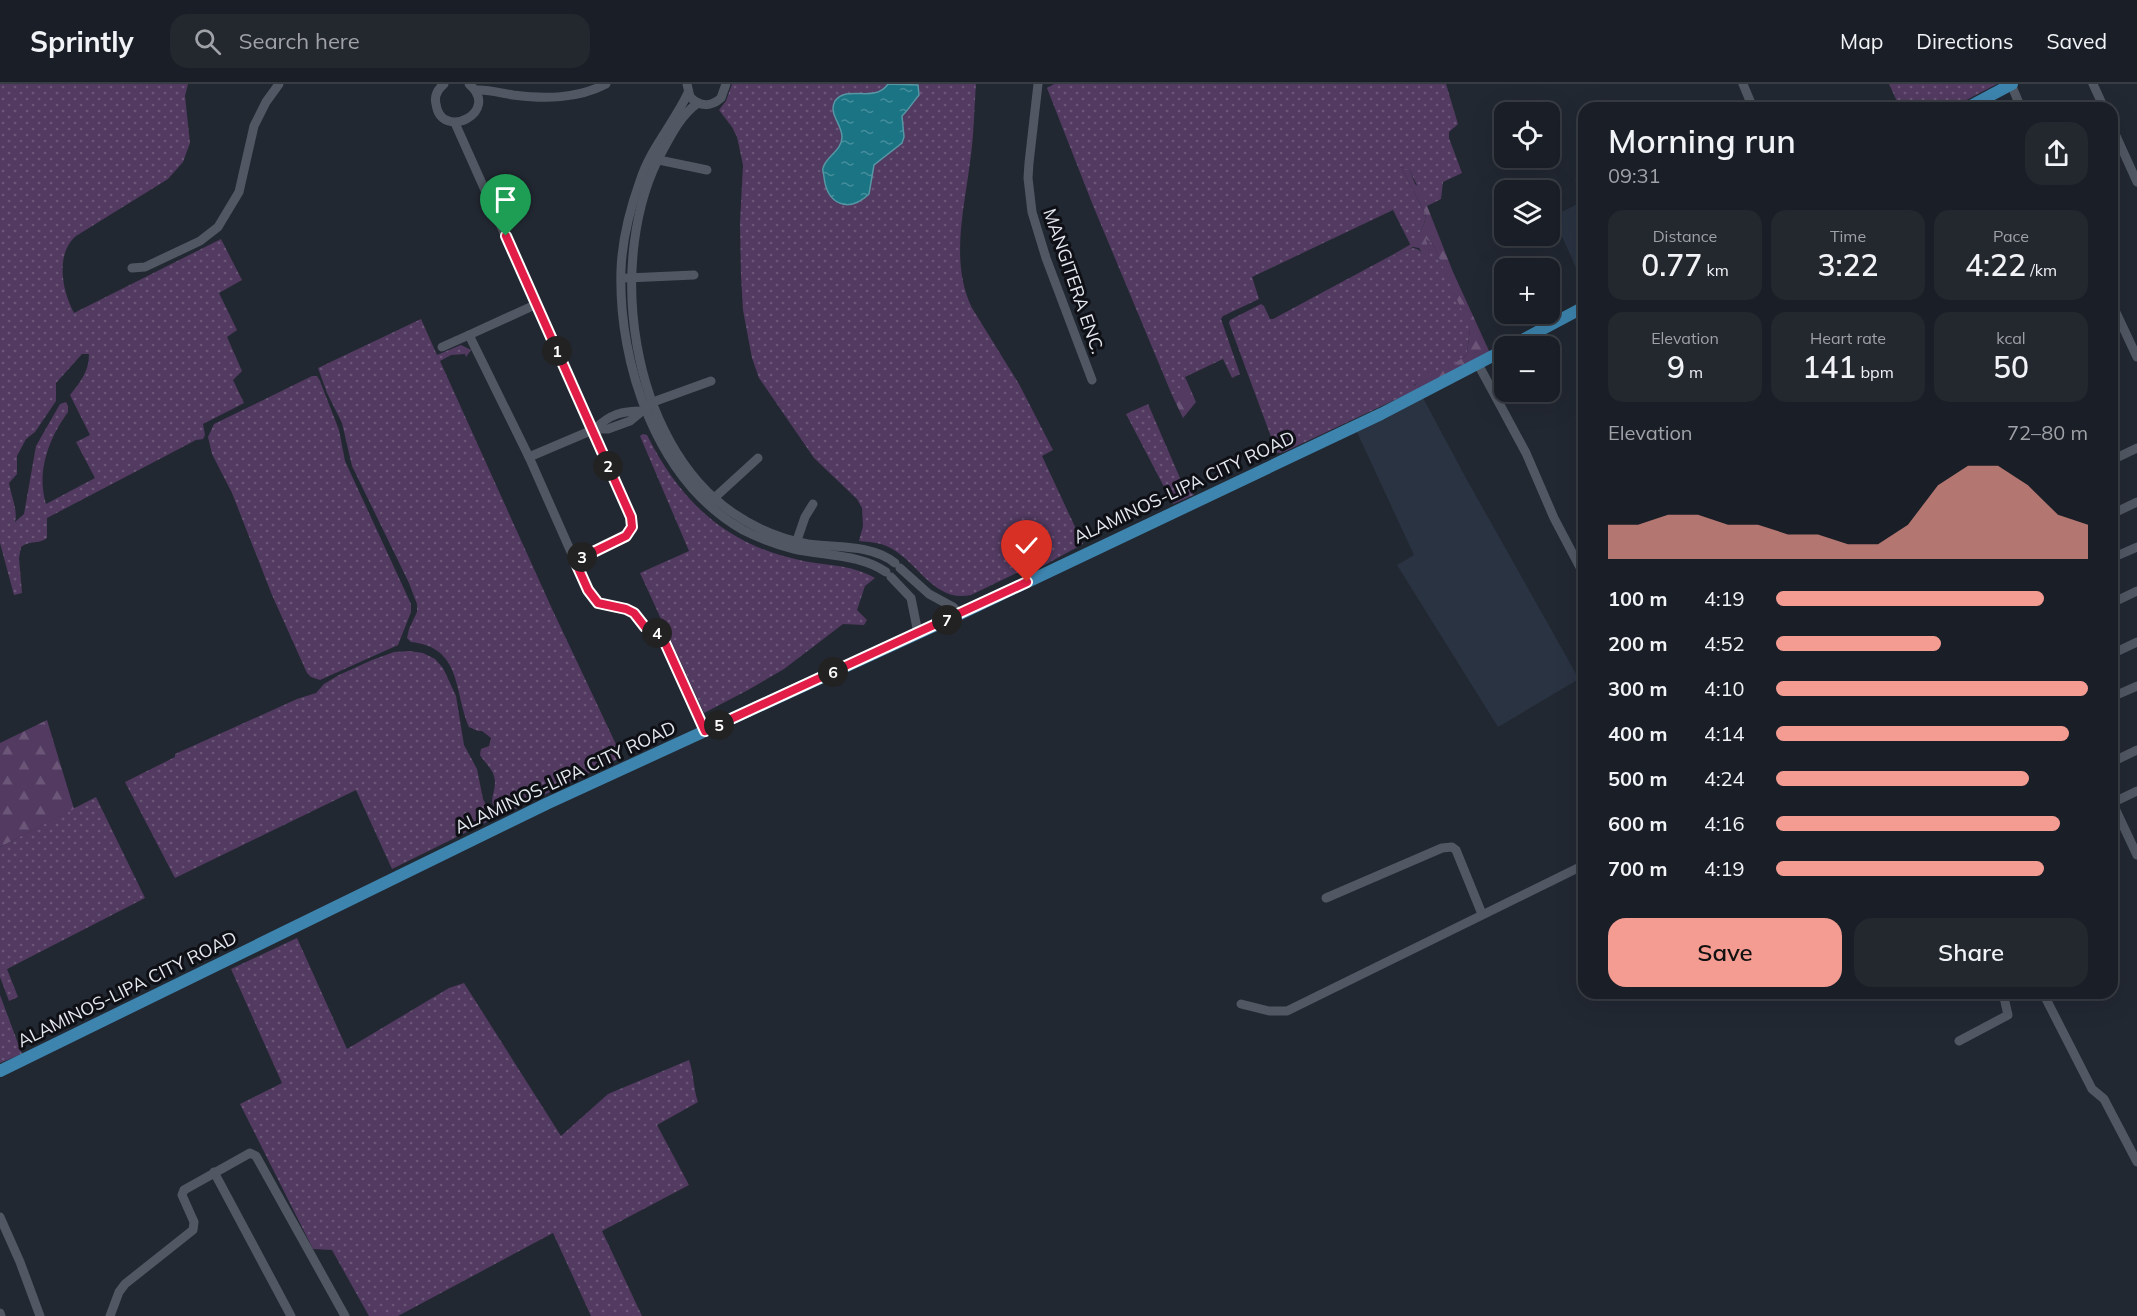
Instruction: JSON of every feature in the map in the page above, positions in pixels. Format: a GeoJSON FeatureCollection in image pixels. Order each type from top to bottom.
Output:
{"type":"FeatureCollection","features":[{"type":"Feature","properties":{"kind":"main road"},"geometry":{"type":"LineString","coordinates":[[1978,102],[2011,84]]}},
{"type":"Feature","properties":{"kind":"main road"},"geometry":{"type":"LineString","coordinates":[[1530,336],[1578,310]]}},
{"type":"Feature","properties":{"kind":"main road","name":"ALAMINOS-LIPA CITY ROAD"},"geometry":{"type":"LineString","coordinates":[[0,1071],[546,804],[960,614],[1381,414],[1494,355]]}},
{"type":"Feature","properties":{"kind":"street"},"geometry":{"type":"LineString","coordinates":[[132,268],[145,267],[200,241],[218,226],[239,192],[254,126],[266,102],[279,84]]}},
{"type":"Feature","properties":{"kind":"street"},"geometry":{"type":"LineString","coordinates":[[444,84],[437,92],[437,110],[445,119],[455,123],[462,122],[473,115],[478,103],[472,87]]}},
{"type":"Feature","properties":{"kind":"street"},"geometry":{"type":"LineString","coordinates":[[472,87],[530,97],[565,97],[585,93],[606,84]]}},
{"type":"Feature","properties":{"kind":"street"},"geometry":{"type":"LineString","coordinates":[[726,84],[725,92],[717,102],[704,105],[698,103],[687,88],[653,159],[638,218],[626,278],[647,407],[660,421],[687,470],[711,501],[745,521],[796,545],[859,560],[892,578],[914,604],[918,633]]}},
{"type":"Feature","properties":{"kind":"street","name":"MANGITERA ENC."},"geometry":{"type":"LineString","coordinates":[[1038,84],[1028,178],[1032,212],[1046,258],[1092,380]]}},
{"type":"Feature","properties":{"kind":"street"},"geometry":{"type":"LineString","coordinates":[[1743,84],[1750,102]]}},
{"type":"Feature","properties":{"kind":"street"},"geometry":{"type":"LineString","coordinates":[[2011,84],[2018,102]]}},
{"type":"Feature","properties":{"kind":"street"},"geometry":{"type":"LineString","coordinates":[[2093,84],[2100,102]]}},
{"type":"Feature","properties":{"kind":"street"},"geometry":{"type":"LineString","coordinates":[[653,159],[686,113],[698,103]]}},
{"type":"Feature","properties":{"kind":"street"},"geometry":{"type":"LineString","coordinates":[[455,123],[631,517],[632,527],[626,536],[575,561]]}},
{"type":"Feature","properties":{"kind":"street"},"geometry":{"type":"LineString","coordinates":[[2118,140],[2137,182]]}},
{"type":"Feature","properties":{"kind":"street"},"geometry":{"type":"LineString","coordinates":[[653,159],[707,170]]}},
{"type":"Feature","properties":{"kind":"street"},"geometry":{"type":"LineString","coordinates":[[626,278],[694,275]]}},
{"type":"Feature","properties":{"kind":"street"},"geometry":{"type":"LineString","coordinates":[[442,347],[537,304]]}},
{"type":"Feature","properties":{"kind":"street"},"geometry":{"type":"LineString","coordinates":[[2118,317],[2137,357]]}},
{"type":"Feature","properties":{"kind":"street"},"geometry":{"type":"LineString","coordinates":[[469,335],[529,457],[588,590],[598,603],[634,613],[645,627],[662,636],[705,731]]}},
{"type":"Feature","properties":{"kind":"street"},"geometry":{"type":"LineString","coordinates":[[1478,364],[1526,453],[1554,518],[1578,564]]}},
{"type":"Feature","properties":{"kind":"street"},"geometry":{"type":"LineString","coordinates":[[529,457],[593,429],[604,419],[647,407],[711,381]]}},
{"type":"Feature","properties":{"kind":"street"},"geometry":{"type":"LineString","coordinates":[[2118,457],[2137,448]]}},
{"type":"Feature","properties":{"kind":"street"},"geometry":{"type":"LineString","coordinates":[[711,501],[758,458]]}},
{"type":"Feature","properties":{"kind":"street"},"geometry":{"type":"LineString","coordinates":[[2118,510],[2137,502]]}},
{"type":"Feature","properties":{"kind":"street"},"geometry":{"type":"LineString","coordinates":[[796,545],[805,517],[813,504]]}},
{"type":"Feature","properties":{"kind":"street"},"geometry":{"type":"LineString","coordinates":[[796,545],[866,551],[885,556],[929,594],[953,607],[960,614]]}},
{"type":"Feature","properties":{"kind":"street"},"geometry":{"type":"LineString","coordinates":[[2118,555],[2137,547]]}},
{"type":"Feature","properties":{"kind":"street"},"geometry":{"type":"LineString","coordinates":[[892,578],[908,575]]}},
{"type":"Feature","properties":{"kind":"street"},"geometry":{"type":"LineString","coordinates":[[2118,600],[2137,591]]}},
{"type":"Feature","properties":{"kind":"street"},"geometry":{"type":"LineString","coordinates":[[2118,651],[2137,642]]}},
{"type":"Feature","properties":{"kind":"street"},"geometry":{"type":"LineString","coordinates":[[2118,695],[2137,686]]}},
{"type":"Feature","properties":{"kind":"street"},"geometry":{"type":"LineString","coordinates":[[2118,759],[2137,750]]}},
{"type":"Feature","properties":{"kind":"street"},"geometry":{"type":"LineString","coordinates":[[2118,799],[2137,791]]}},
{"type":"Feature","properties":{"kind":"street"},"geometry":{"type":"LineString","coordinates":[[2118,812],[2133,838],[2137,855]]}},
{"type":"Feature","properties":{"kind":"street"},"geometry":{"type":"LineString","coordinates":[[1326,898],[1442,848],[1452,847],[1456,850],[1482,914]]}},
{"type":"Feature","properties":{"kind":"street"},"geometry":{"type":"LineString","coordinates":[[1240,1004],[1269,1011],[1287,1011],[1578,868]]}},
{"type":"Feature","properties":{"kind":"street"},"geometry":{"type":"LineString","coordinates":[[1959,1041],[2008,1015],[2004,999]]}},
{"type":"Feature","properties":{"kind":"street"},"geometry":{"type":"LineString","coordinates":[[2046,999],[2092,1089],[2104,1099],[2137,1162]]}},
{"type":"Feature","properties":{"kind":"street"},"geometry":{"type":"LineString","coordinates":[[110,1316],[119,1292],[125,1284],[193,1230],[194,1222],[182,1192],[250,1153],[256,1156],[345,1316]]}},
{"type":"Feature","properties":{"kind":"street"},"geometry":{"type":"LineString","coordinates":[[214,1172],[291,1316]]}},
{"type":"Feature","properties":{"kind":"street"},"geometry":{"type":"LineString","coordinates":[[0,1217],[40,1316]]}},
{"type":"Feature","properties":{"kind":"shaded area"},"geometry":{"type":"Polygon","coordinates":[[[1578,204],[1578,272],[1560,232],[1560,213],[1578,204]]]}},
{"type":"Feature","properties":{"kind":"shaded area"},"geometry":{"type":"Polygon","coordinates":[[[1422,396],[1578,680],[1498,727],[1397,565],[1414,555],[1356,430],[1422,396]]]}},
{"type":"Feature","properties":{"kind":"green space"},"geometry":{"type":"Polygon","coordinates":[[[0,84],[188,84],[185,96],[190,143],[183,162],[168,179],[76,236],[65,253],[64,284],[74,313],[221,239],[242,280],[219,293],[237,330],[227,337],[242,371],[233,380],[244,403],[203,424],[205,435],[203,439],[196,440],[47,518],[47,538],[21,547],[19,558],[22,593],[14,595],[0,543],[0,84]],[[82,354],[56,383],[56,401],[35,432],[26,439],[17,456],[17,474],[9,483],[15,508],[15,522],[24,514],[36,446],[60,404],[66,402],[68,412],[55,433],[46,456],[43,492],[46,504],[95,478],[76,442],[90,435],[70,395],[86,371],[89,354],[82,354]]]}},
{"type":"Feature","properties":{"kind":"green space"},"geometry":{"type":"Polygon","coordinates":[[[732,84],[976,84],[972,143],[960,236],[965,291],[972,308],[1019,384],[1053,450],[1042,456],[1083,544],[1041,567],[1033,565],[971,595],[959,596],[938,588],[890,548],[877,543],[859,541],[863,526],[862,508],[857,499],[814,458],[759,378],[752,358],[743,310],[741,276],[740,223],[743,165],[737,137],[719,110],[726,101],[732,84]]]}},
{"type":"Feature","properties":{"kind":"green space"},"geometry":{"type":"Polygon","coordinates":[[[1054,84],[1446,84],[1458,124],[1449,132],[1449,138],[1462,173],[1443,182],[1441,199],[1427,206],[1410,170],[1401,167],[1425,213],[1419,240],[1411,246],[1393,210],[1252,277],[1259,299],[1221,319],[1240,374],[1232,378],[1223,359],[1182,377],[1180,392],[1172,395],[1047,88],[1054,84]]]}},
{"type":"Feature","properties":{"kind":"green space"},"geometry":{"type":"Polygon","coordinates":[[[1889,84],[1997,84],[1962,102],[1897,102],[1889,84]]]}},
{"type":"Feature","properties":{"kind":"green space"},"geometry":{"type":"Polygon","coordinates":[[[1401,167],[1410,170],[1415,184],[1420,188],[1453,272],[1490,353],[1416,390],[1413,387],[1419,382],[1467,354],[1470,329],[1433,244],[1426,239],[1431,261],[1427,261],[1419,248],[1413,247],[1396,256],[1394,254],[1418,240],[1425,217],[1401,167]]]}},
{"type":"Feature","properties":{"kind":"green space"},"geometry":{"type":"Polygon","coordinates":[[[1426,239],[1433,244],[1467,319],[1470,329],[1467,354],[1414,385],[1416,390],[1284,452],[1277,453],[1229,323],[1230,320],[1261,304],[1270,319],[1273,319],[1394,254],[1396,256],[1411,248],[1422,252],[1430,261],[1426,239]]]}},
{"type":"Feature","properties":{"kind":"green space"},"geometry":{"type":"Polygon","coordinates":[[[421,319],[437,355],[461,345],[471,350],[466,357],[465,354],[451,355],[440,361],[622,757],[503,815],[493,806],[494,776],[480,755],[481,749],[489,746],[491,738],[482,731],[469,727],[454,673],[448,662],[439,652],[428,646],[411,642],[407,638],[417,612],[417,604],[352,466],[342,423],[318,368],[421,319]]]}},
{"type":"Feature","properties":{"kind":"green space"},"geometry":{"type":"Polygon","coordinates":[[[312,376],[317,376],[320,381],[339,430],[345,461],[411,604],[411,612],[398,645],[320,680],[307,673],[272,595],[232,493],[212,454],[208,437],[214,424],[312,376]]]}},
{"type":"Feature","properties":{"kind":"green space"},"geometry":{"type":"Polygon","coordinates":[[[1182,377],[1185,377],[1196,402],[1183,418],[1172,395],[1179,392],[1182,377]]]}},
{"type":"Feature","properties":{"kind":"green space"},"geometry":{"type":"Polygon","coordinates":[[[1148,404],[1180,478],[1194,495],[1173,504],[1126,414],[1148,404]]]}},
{"type":"Feature","properties":{"kind":"green space"},"geometry":{"type":"Polygon","coordinates":[[[647,435],[674,480],[690,499],[727,531],[773,553],[857,570],[875,578],[865,586],[857,610],[867,620],[864,625],[843,624],[784,669],[704,713],[640,573],[689,551],[640,436],[647,435]]]}},
{"type":"Feature","properties":{"kind":"green space"},"geometry":{"type":"Polygon","coordinates":[[[394,652],[423,653],[435,659],[443,668],[456,696],[464,745],[477,769],[483,799],[493,819],[392,869],[356,790],[175,878],[125,782],[175,757],[175,754],[297,699],[316,693],[324,684],[339,675],[394,652]]]}},
{"type":"Feature","properties":{"kind":"green space"},"geometry":{"type":"Polygon","coordinates":[[[47,720],[74,809],[0,847],[0,743],[47,720]]]}},
{"type":"Feature","properties":{"kind":"green space"},"geometry":{"type":"Polygon","coordinates":[[[96,797],[145,898],[7,969],[18,997],[9,1001],[0,977],[0,847],[96,797]]]}},
{"type":"Feature","properties":{"kind":"green space"},"geometry":{"type":"Polygon","coordinates":[[[297,938],[347,1049],[449,988],[464,983],[561,1136],[608,1094],[689,1060],[698,1102],[657,1125],[689,1185],[602,1231],[642,1316],[591,1316],[553,1233],[398,1316],[369,1316],[332,1250],[313,1249],[240,1104],[282,1083],[231,969],[297,938]]]}},
{"type":"Feature","properties":{"kind":"green space"},"geometry":{"type":"Polygon","coordinates":[[[0,995],[22,1054],[0,1063],[0,995]]]}},
{"type":"Feature","properties":{"kind":"water"},"geometry":{"type":"Polygon","coordinates":[[[888,84],[918,85],[919,95],[902,116],[904,137],[902,143],[874,165],[869,194],[854,204],[840,203],[829,194],[823,170],[827,160],[837,150],[842,137],[833,110],[835,101],[847,94],[876,93],[888,84]]]}},
{"type":"Feature","properties":{"kind":"route"},"geometry":{"type":"LineString","coordinates":[[506,236],[631,517],[632,527],[626,536],[575,561],[593,599],[603,605],[626,609],[634,613],[645,627],[662,636],[705,731],[1027,582]]}}]}
